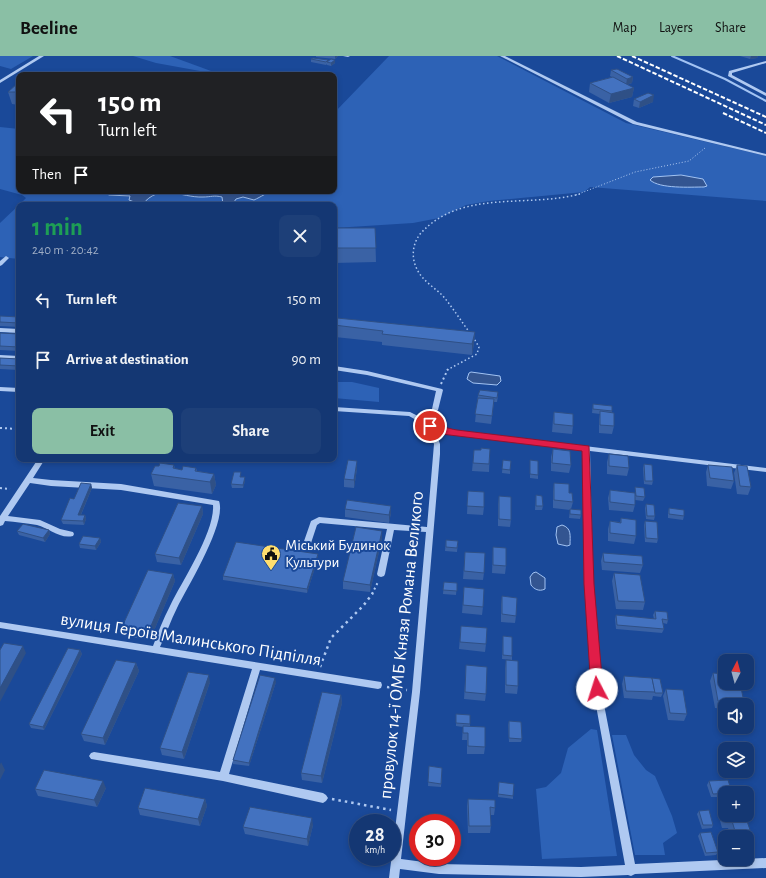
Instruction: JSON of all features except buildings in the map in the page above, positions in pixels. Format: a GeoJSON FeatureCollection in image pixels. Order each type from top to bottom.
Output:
{"type":"FeatureCollection","features":[{"type":"Feature","properties":{"kind":"street"},"geometry":{"type":"LineString","coordinates":[[16,72],[42,56]]}},
{"type":"Feature","properties":{"kind":"street"},"geometry":{"type":"LineString","coordinates":[[502,56],[630,121],[766,155]]}},
{"type":"Feature","properties":{"kind":"street"},"geometry":{"type":"LineString","coordinates":[[766,62],[730,72],[730,76],[766,95]]}},
{"type":"Feature","properties":{"kind":"street"},"geometry":{"type":"LineString","coordinates":[[0,82],[16,72]]}},
{"type":"Feature","properties":{"kind":"street"},"geometry":{"type":"LineString","coordinates":[[0,264],[6,258]]}},
{"type":"Feature","properties":{"kind":"street"},"geometry":{"type":"LineString","coordinates":[[0,330],[16,331]]}},
{"type":"Feature","properties":{"kind":"street"},"geometry":{"type":"LineString","coordinates":[[0,357],[16,358]]}},
{"type":"Feature","properties":{"kind":"street"},"geometry":{"type":"LineString","coordinates":[[337,368],[367,373],[440,390],[435,410],[427,423]]}},
{"type":"Feature","properties":{"kind":"street"},"geometry":{"type":"LineString","coordinates":[[0,389],[16,390]]}},
{"type":"Feature","properties":{"kind":"street"},"geometry":{"type":"LineString","coordinates":[[337,409],[410,414],[441,431],[766,470]]}},
{"type":"Feature","properties":{"kind":"street","name":"провулок 14-ї ОМБ Князя Романа Великого"},"geometry":{"type":"LineString","coordinates":[[401,820],[416,692],[437,444],[427,423]]}},
{"type":"Feature","properties":{"kind":"street"},"geometry":{"type":"LineString","coordinates":[[586,448],[589,584],[597,689],[631,871]]}},
{"type":"Feature","properties":{"kind":"street"},"geometry":{"type":"LineString","coordinates":[[40,462],[2,520],[40,523],[58,532],[70,534]]}},
{"type":"Feature","properties":{"kind":"street"},"geometry":{"type":"LineString","coordinates":[[28,480],[51,483],[121,487],[216,503],[215,516],[207,540],[171,612],[155,650]]}},
{"type":"Feature","properties":{"kind":"street"},"geometry":{"type":"LineString","coordinates":[[306,547],[313,525],[319,520],[430,530]]}},
{"type":"Feature","properties":{"kind":"street"},"geometry":{"type":"LineString","coordinates":[[381,574],[391,527]]}},
{"type":"Feature","properties":{"kind":"street","name":"вулиця Героїв Малинського Підпілля"},"geometry":{"type":"LineString","coordinates":[[0,625],[378,685]]}},
{"type":"Feature","properties":{"kind":"street"},"geometry":{"type":"LineString","coordinates":[[223,777],[257,666]]}},
{"type":"Feature","properties":{"kind":"street"},"geometry":{"type":"LineString","coordinates":[[94,756],[223,777],[323,798]]}},
{"type":"Feature","properties":{"kind":"street"},"geometry":{"type":"LineString","coordinates":[[401,864],[439,869],[574,872],[631,871],[766,863]]}},
{"type":"Feature","properties":{"kind":"street","name":"провулок 14-ї ОМБ Князя Романа Великого"},"geometry":{"type":"LineString","coordinates":[[394,878],[396,866]]}},
{"type":"Feature","properties":{"kind":"path"},"geometry":{"type":"LineString","coordinates":[[440,390],[442,378],[448,369],[476,356],[478,352],[478,344],[450,304],[425,279],[416,266],[413,251],[423,229],[439,218],[477,205],[499,201],[568,197],[636,172],[689,161],[710,142]]}},
{"type":"Feature","properties":{"kind":"path"},"geometry":{"type":"LineString","coordinates":[[0,428],[16,429]]}},
{"type":"Feature","properties":{"kind":"path"},"geometry":{"type":"LineString","coordinates":[[318,676],[324,651],[330,639],[368,603],[376,589],[381,574]]}},
{"type":"Feature","properties":{"kind":"path"},"geometry":{"type":"LineString","coordinates":[[378,685],[416,692]]}},
{"type":"Feature","properties":{"kind":"path"},"geometry":{"type":"LineString","coordinates":[[323,798],[402,812]]}},
{"type":"Feature","properties":{"kind":"shaded area"},"geometry":{"type":"Polygon","coordinates":[[[0,56],[33,56],[11,69],[0,66],[0,56]]]}},
{"type":"Feature","properties":{"kind":"shaded area"},"geometry":{"type":"Polygon","coordinates":[[[133,56],[170,56],[214,72],[206,72],[156,63],[133,56]]]}},
{"type":"Feature","properties":{"kind":"shaded area"},"geometry":{"type":"Polygon","coordinates":[[[389,56],[497,56],[626,123],[766,156],[766,201],[590,187],[584,192],[489,201],[466,205],[439,218],[413,223],[337,228],[337,202],[226,202],[243,197],[254,200],[264,194],[337,194],[337,110],[389,56]],[[681,175],[653,177],[654,183],[704,187],[703,179],[681,175]]]}},
{"type":"Feature","properties":{"kind":"shaded area"},"geometry":{"type":"Polygon","coordinates":[[[0,127],[16,129],[16,193],[0,189],[0,127]]]}},
{"type":"Feature","properties":{"kind":"shaded area"},"geometry":{"type":"Polygon","coordinates":[[[681,175],[703,179],[707,186],[676,187],[661,185],[650,180],[653,177],[681,175]]]}},
{"type":"Feature","properties":{"kind":"shaded area"},"geometry":{"type":"Polygon","coordinates":[[[18,194],[107,194],[148,198],[156,194],[185,194],[204,197],[213,195],[222,197],[223,202],[22,202],[26,198],[18,194]]]}},
{"type":"Feature","properties":{"kind":"shaded area"},"geometry":{"type":"Polygon","coordinates":[[[107,194],[156,194],[145,202],[134,202],[129,200],[130,196],[107,194]]]}},
{"type":"Feature","properties":{"kind":"shaded area"},"geometry":{"type":"Polygon","coordinates":[[[177,194],[265,194],[254,200],[243,197],[236,199],[234,202],[223,202],[222,197],[219,196],[195,197],[177,194]]]}},
{"type":"Feature","properties":{"kind":"shaded area"},"geometry":{"type":"Polygon","coordinates":[[[16,208],[16,259],[0,257],[0,223],[16,208]]]}},
{"type":"Feature","properties":{"kind":"shaded area"},"geometry":{"type":"Polygon","coordinates":[[[469,373],[500,376],[501,381],[497,385],[473,383],[467,379],[469,373]]]}},
{"type":"Feature","properties":{"kind":"shaded area"},"geometry":{"type":"Polygon","coordinates":[[[337,382],[352,382],[379,388],[379,402],[337,398],[337,382]]]}},
{"type":"Feature","properties":{"kind":"shaded area"},"geometry":{"type":"Polygon","coordinates":[[[562,525],[569,530],[570,533],[570,545],[567,546],[558,544],[556,535],[557,527],[562,525]]]}},
{"type":"Feature","properties":{"kind":"shaded area"},"geometry":{"type":"Polygon","coordinates":[[[536,572],[545,578],[545,589],[537,590],[531,585],[530,577],[536,572]]]}},
{"type":"Feature","properties":{"kind":"shaded area"},"geometry":{"type":"Polygon","coordinates":[[[591,729],[597,730],[617,856],[542,859],[536,789],[546,787],[561,773],[568,748],[591,729]]]}},
{"type":"Feature","properties":{"kind":"shaded area"},"geometry":{"type":"Polygon","coordinates":[[[612,735],[626,735],[634,755],[646,770],[655,776],[672,816],[677,833],[663,843],[665,855],[635,855],[612,735]]]}},
{"type":"Feature","properties":{"kind":"waterway"},"geometry":{"type":"LineString","coordinates":[[672,56],[725,79],[766,101]]}},
{"type":"Feature","properties":{"kind":"railway"},"geometry":{"type":"LineString","coordinates":[[617,56],[766,125]]}},
{"type":"Feature","properties":{"kind":"railway"},"geometry":{"type":"LineString","coordinates":[[632,56],[766,117]]}},
{"type":"Feature","properties":{"kind":"railway"},"geometry":{"type":"LineString","coordinates":[[723,113],[766,133]]}},
{"type":"Feature","properties":{"kind":"place","name":"Міський Будинок Культури"},"geometry":{"type":"Point","coordinates":[271,571]}},
{"type":"Feature","properties":{"kind":"route"},"geometry":{"type":"LineString","coordinates":[[430,426],[441,431],[586,448],[589,584],[597,689]]}}]}
